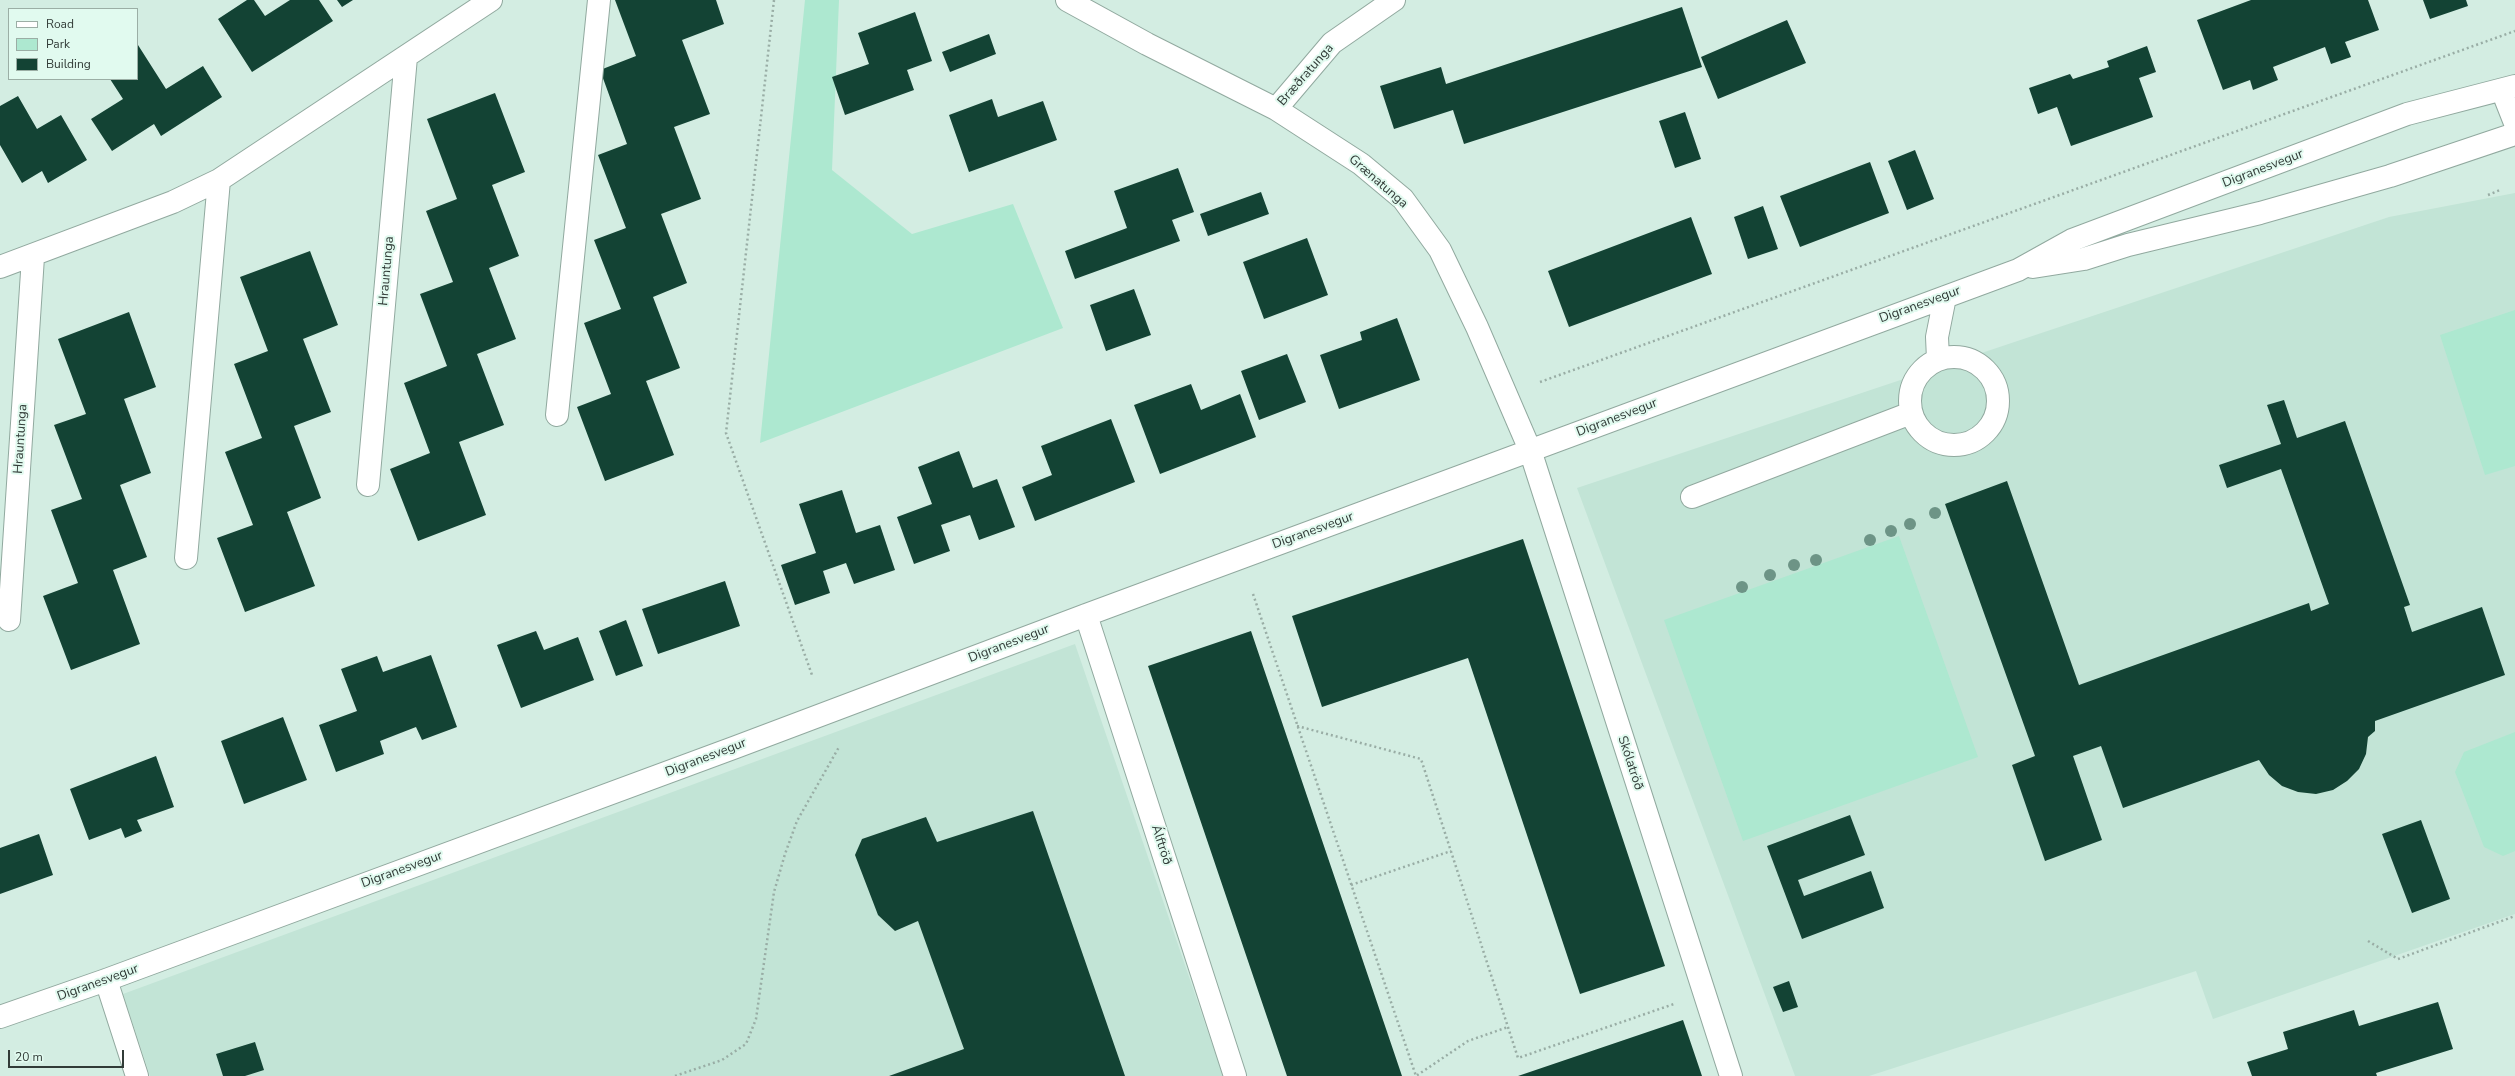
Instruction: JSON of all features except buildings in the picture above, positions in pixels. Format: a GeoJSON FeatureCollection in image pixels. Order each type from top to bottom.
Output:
{"type":"FeatureCollection","features":[{"type":"Feature","properties":{"kind":"street"},"geometry":{"type":"LineString","coordinates":[[0,267],[33,256],[173,202],[219,180],[491,0]]}},
{"type":"Feature","properties":{"kind":"street"},"geometry":{"type":"LineString","coordinates":[[557,415],[599,0]]}},
{"type":"Feature","properties":{"kind":"street","name":"Grænatunga"},"geometry":{"type":"LineString","coordinates":[[1067,0],[1147,44],[1276,109],[1361,164],[1402,200],[1440,250],[1478,327],[1530,450]]}},
{"type":"Feature","properties":{"kind":"street","name":"Bræðratunga"},"geometry":{"type":"LineString","coordinates":[[1276,109],[1332,43],[1394,0]]}},
{"type":"Feature","properties":{"kind":"street","name":"Hrauntunga"},"geometry":{"type":"LineString","coordinates":[[368,484],[406,57]]}},
{"type":"Feature","properties":{"kind":"street"},"geometry":{"type":"LineString","coordinates":[[2509,88],[2515,123]]}},
{"type":"Feature","properties":{"kind":"street","name":"Digranesvegur"},"geometry":{"type":"LineString","coordinates":[[0,1017],[106,980],[736,747],[1086,615],[2018,270],[2072,240],[2406,114],[2509,88]]}},
{"type":"Feature","properties":{"kind":"street","name":"Digranesvegur"},"geometry":{"type":"LineString","coordinates":[[2018,270],[2084,260],[2128,245],[2260,213],[2390,176],[2515,134]]}},
{"type":"Feature","properties":{"kind":"street"},"geometry":{"type":"LineString","coordinates":[[186,558],[219,180]]}},
{"type":"Feature","properties":{"kind":"street","name":"Hrauntunga"},"geometry":{"type":"LineString","coordinates":[[9,620],[33,256]]}},
{"type":"Feature","properties":{"kind":"street"},"geometry":{"type":"LineString","coordinates":[[1938,359],[1937,338],[1944,297]]}},
{"type":"Feature","properties":{"kind":"street"},"geometry":{"type":"LineString","coordinates":[[1953,356],[1968,358],[1987,371],[1998,391],[1998,407],[1994,421],[1985,433],[1972,442],[1957,446],[1942,444],[1928,437],[1917,426],[1911,413],[1909,399],[1911,386],[1917,375],[1938,359],[1953,356]]}},
{"type":"Feature","properties":{"kind":"street"},"geometry":{"type":"LineString","coordinates":[[1692,497],[1911,413]]}},
{"type":"Feature","properties":{"kind":"street","name":"Skólatröð"},"geometry":{"type":"LineString","coordinates":[[1530,450],[1731,1076]]}},
{"type":"Feature","properties":{"kind":"street","name":"Álftröð"},"geometry":{"type":"LineString","coordinates":[[1086,615],[1235,1076]]}},
{"type":"Feature","properties":{"kind":"street"},"geometry":{"type":"LineString","coordinates":[[106,980],[137,1076]]}},
{"type":"Feature","properties":{"kind":"path"},"geometry":{"type":"LineString","coordinates":[[774,0],[726,433],[812,675]]}},
{"type":"Feature","properties":{"kind":"path"},"geometry":{"type":"LineString","coordinates":[[1540,382],[2515,31]]}},
{"type":"Feature","properties":{"kind":"path"},"geometry":{"type":"LineString","coordinates":[[2488,195],[2500,190]]}},
{"type":"Feature","properties":{"kind":"path"},"geometry":{"type":"LineString","coordinates":[[1252,594],[1416,1076],[1468,1041],[1508,1027]]}},
{"type":"Feature","properties":{"kind":"path"},"geometry":{"type":"LineString","coordinates":[[1297,726],[1421,759],[1518,1058],[1705,994]]}},
{"type":"Feature","properties":{"kind":"path"},"geometry":{"type":"LineString","coordinates":[[675,1076],[722,1060],[746,1044],[756,1019],[774,892],[785,854],[797,821],[839,747]]}},
{"type":"Feature","properties":{"kind":"path"},"geometry":{"type":"LineString","coordinates":[[1351,885],[1451,851]]}},
{"type":"Feature","properties":{"kind":"path"},"geometry":{"type":"LineString","coordinates":[[2368,941],[2398,959],[2515,916]]}},
{"type":"Feature","properties":{"kind":"shaded area"},"geometry":{"type":"Polygon","coordinates":[[[2515,193],[2515,914],[2213,1019],[2196,971],[1869,1076],[1795,1076],[1577,488],[2389,217],[2515,193]]]}},
{"type":"Feature","properties":{"kind":"shaded area"},"geometry":{"type":"Polygon","coordinates":[[[1075,644],[1223,1076],[150,1076],[123,994],[1075,644]]]}},
{"type":"Feature","properties":{"kind":"green space"},"geometry":{"type":"Polygon","coordinates":[[[805,0],[839,0],[832,170],[912,234],[1013,204],[1063,328],[760,443],[805,0]]]}},
{"type":"Feature","properties":{"kind":"green space"},"geometry":{"type":"Polygon","coordinates":[[[2515,310],[2515,466],[2485,475],[2440,335],[2515,310]]]}},
{"type":"Feature","properties":{"kind":"green space"},"geometry":{"type":"Polygon","coordinates":[[[1899,536],[1978,757],[1743,841],[1664,620],[1899,536]]]}},
{"type":"Feature","properties":{"kind":"green space"},"geometry":{"type":"Polygon","coordinates":[[[2515,732],[2515,851],[2503,856],[2484,847],[2455,772],[2464,752],[2515,732]]]}}]}
